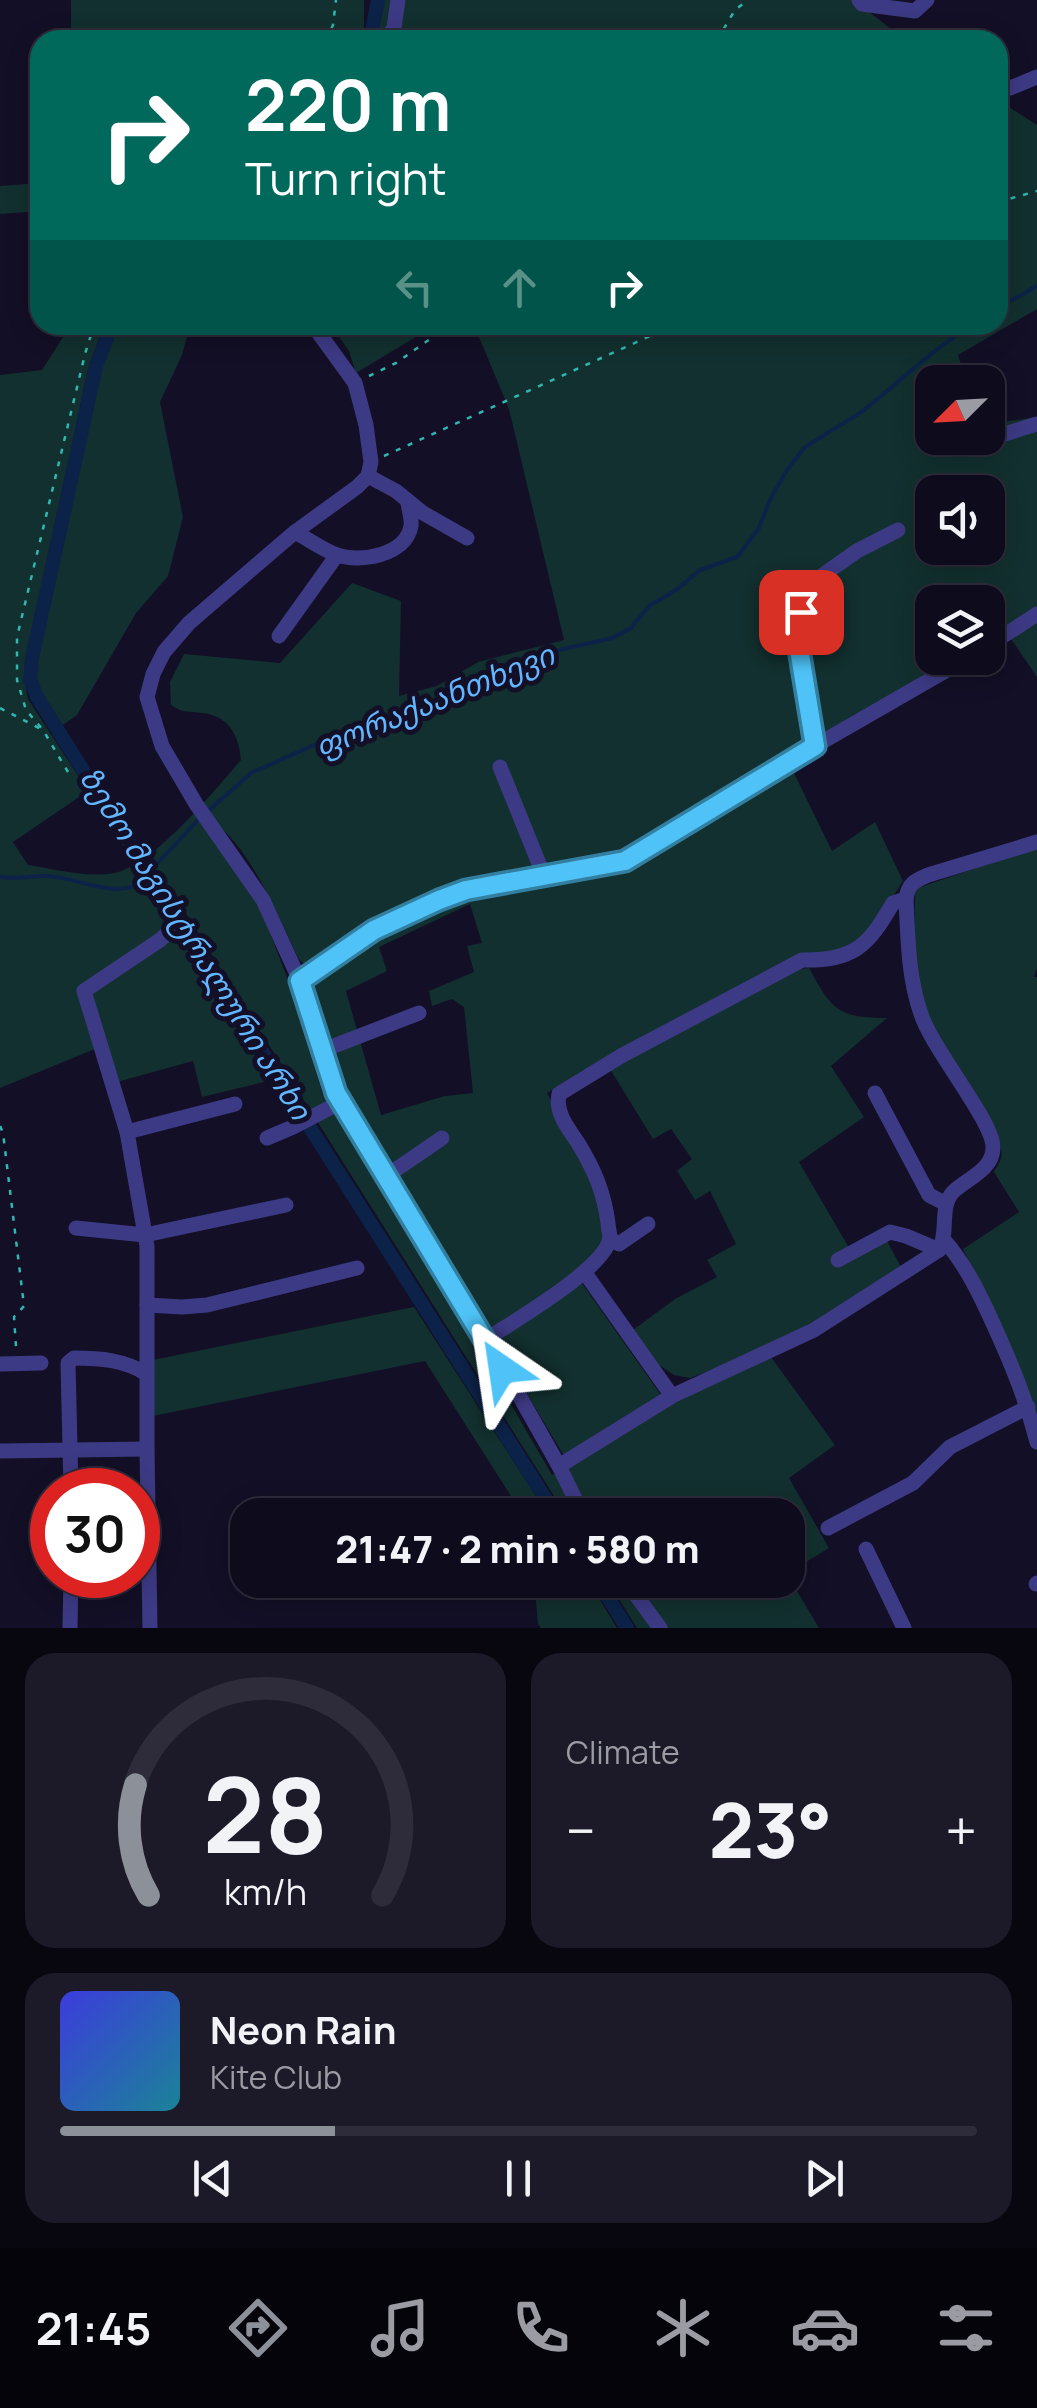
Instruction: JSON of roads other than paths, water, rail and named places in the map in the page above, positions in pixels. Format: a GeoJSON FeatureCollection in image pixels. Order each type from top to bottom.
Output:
{"type":"FeatureCollection","features":[{"type":"Feature","properties":{"kind":"street"},"geometry":{"type":"LineString","coordinates":[[392,30],[398,0]]}},
{"type":"Feature","properties":{"kind":"street"},"geometry":{"type":"LineString","coordinates":[[859,0],[862,4],[915,12],[927,0]]}},
{"type":"Feature","properties":{"kind":"street"},"geometry":{"type":"LineString","coordinates":[[1010,88],[1037,77]]}},
{"type":"Feature","properties":{"kind":"street"},"geometry":{"type":"LineString","coordinates":[[321,335],[354,383],[366,425],[370,469],[357,487],[295,532],[189,622],[164,652],[148,697],[162,746],[196,804],[264,900],[300,981],[336,1105],[385,1177],[520,1397],[574,1498]]}},
{"type":"Feature","properties":{"kind":"street"},"geometry":{"type":"LineString","coordinates":[[1005,433],[1037,424]]}},
{"type":"Feature","properties":{"kind":"street"},"geometry":{"type":"LineString","coordinates":[[370,469],[408,503],[467,538]]}},
{"type":"Feature","properties":{"kind":"street"},"geometry":{"type":"LineString","coordinates":[[295,532],[338,555],[361,558],[382,554],[403,544],[412,526],[408,503]]}},
{"type":"Feature","properties":{"kind":"street"},"geometry":{"type":"LineString","coordinates":[[815,746],[798,643],[801,612],[823,576],[856,551],[898,530]]}},
{"type":"Feature","properties":{"kind":"street"},"geometry":{"type":"LineString","coordinates":[[279,636],[338,555]]}},
{"type":"Feature","properties":{"kind":"street"},"geometry":{"type":"LineString","coordinates":[[1005,635],[1037,614]]}},
{"type":"Feature","properties":{"kind":"street"},"geometry":{"type":"LineString","coordinates":[[300,981],[374,930],[466,890],[625,861],[938,675]]}},
{"type":"Feature","properties":{"kind":"street"},"geometry":{"type":"LineString","coordinates":[[500,767],[544,876]]}},
{"type":"Feature","properties":{"kind":"street"},"geometry":{"type":"LineString","coordinates":[[942,1245],[946,1204],[951,1194],[989,1163],[993,1148],[989,1131],[934,1044],[920,1014],[910,965],[908,889],[912,882],[928,875],[1037,842]]}},
{"type":"Feature","properties":{"kind":"street"},"geometry":{"type":"LineString","coordinates":[[484,1341],[585,1273],[610,1239],[597,1174],[561,1117],[558,1094],[802,960],[827,960],[856,951],[880,926],[893,903],[906,899]]}},
{"type":"Feature","properties":{"kind":"street"},"geometry":{"type":"LineString","coordinates":[[150,1628],[145,1235],[127,1132],[84,991],[173,928]]}},
{"type":"Feature","properties":{"kind":"street"},"geometry":{"type":"LineString","coordinates":[[321,1050],[419,1013]]}},
{"type":"Feature","properties":{"kind":"street"},"geometry":{"type":"LineString","coordinates":[[874,1093],[929,1194],[946,1204]]}},
{"type":"Feature","properties":{"kind":"street"},"geometry":{"type":"LineString","coordinates":[[127,1132],[235,1104]]}},
{"type":"Feature","properties":{"kind":"street"},"geometry":{"type":"LineString","coordinates":[[266,1138],[336,1105]]}},
{"type":"Feature","properties":{"kind":"street"},"geometry":{"type":"LineString","coordinates":[[385,1177],[442,1138]]}},
{"type":"Feature","properties":{"kind":"street"},"geometry":{"type":"LineString","coordinates":[[76,1228],[145,1235],[286,1206]]}},
{"type":"Feature","properties":{"kind":"street"},"geometry":{"type":"LineString","coordinates":[[610,1239],[618,1244],[648,1224]]}},
{"type":"Feature","properties":{"kind":"street"},"geometry":{"type":"LineString","coordinates":[[838,1260],[890,1232],[942,1245],[956,1253],[1030,1403],[1037,1442]]}},
{"type":"Feature","properties":{"kind":"street"},"geometry":{"type":"LineString","coordinates":[[558,1466],[672,1396],[814,1330],[942,1245]]}},
{"type":"Feature","properties":{"kind":"street"},"geometry":{"type":"LineString","coordinates":[[148,1305],[207,1305],[356,1268]]}},
{"type":"Feature","properties":{"kind":"street"},"geometry":{"type":"LineString","coordinates":[[585,1273],[672,1396]]}},
{"type":"Feature","properties":{"kind":"street"},"geometry":{"type":"LineString","coordinates":[[72,1468],[68,1362],[92,1358],[128,1362],[147,1374]]}},
{"type":"Feature","properties":{"kind":"street"},"geometry":{"type":"LineString","coordinates":[[8,1364],[41,1363]]}},
{"type":"Feature","properties":{"kind":"street"},"geometry":{"type":"LineString","coordinates":[[828,1528],[913,1483],[950,1447],[1030,1403]]}},
{"type":"Feature","properties":{"kind":"street"},"geometry":{"type":"LineString","coordinates":[[0,1452],[147,1449]]}},
{"type":"Feature","properties":{"kind":"street"},"geometry":{"type":"LineString","coordinates":[[866,1549],[904,1628]]}},
{"type":"Feature","properties":{"kind":"street"},"geometry":{"type":"LineString","coordinates":[[70,1598],[70,1628]]}},
{"type":"Feature","properties":{"kind":"street"},"geometry":{"type":"LineString","coordinates":[[638,1598],[660,1628]]}},
{"type":"Feature","properties":{"kind":"waterway","name":"ზემო მაგისტრალური არხი"},"geometry":{"type":"LineString","coordinates":[[372,30],[378,0]]}},
{"type":"Feature","properties":{"kind":"waterway","name":"ფორაქაანთხევი"},"geometry":{"type":"LineString","coordinates":[[1008,302],[1037,286]]}},
{"type":"Feature","properties":{"kind":"waterway","name":"ზემო მაგისტრალური არხი"},"geometry":{"type":"LineString","coordinates":[[108,335],[96,366],[30,680],[76,759],[545,1498]]}},
{"type":"Feature","properties":{"kind":"waterway","name":"ფორაქაანთხევი"},"geometry":{"type":"LineString","coordinates":[[206,813],[251,773],[314,745],[440,701],[477,684],[500,666],[612,638],[631,628],[649,606],[700,570],[737,557],[759,528],[786,471],[805,447],[863,411],[957,335]]}},
{"type":"Feature","properties":{"kind":"waterway","name":"ფორაქაანთხევი"},"geometry":{"type":"LineString","coordinates":[[0,877],[49,876],[105,888],[127,888],[137,885],[199,819]]}},
{"type":"Feature","properties":{"kind":"waterway","name":"ზემო მაგისტრალური არხი"},"geometry":{"type":"LineString","coordinates":[[608,1598],[627,1628]]}}]}
